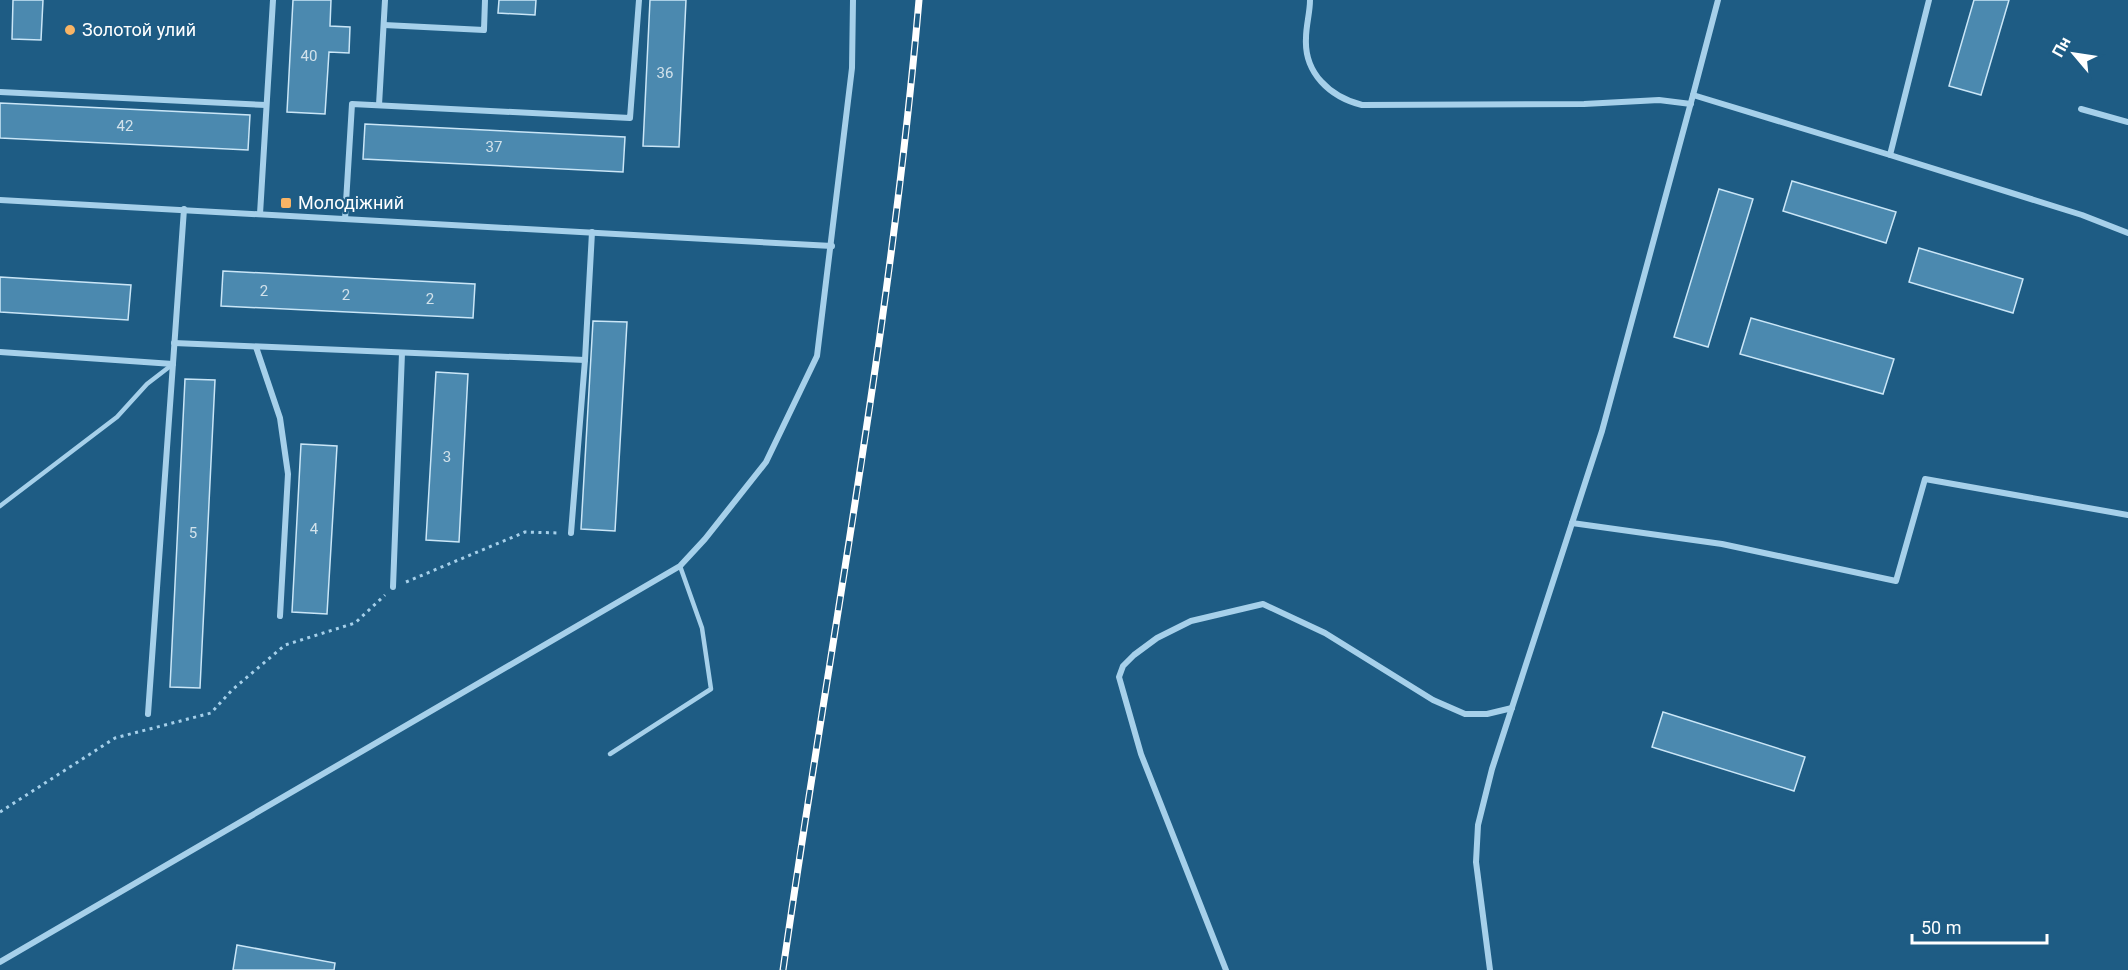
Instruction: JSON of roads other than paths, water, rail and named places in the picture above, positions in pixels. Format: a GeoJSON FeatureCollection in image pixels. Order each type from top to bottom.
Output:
{"type":"FeatureCollection","features":[{"type":"Feature","properties":{"kind":"street"},"geometry":{"type":"LineString","coordinates":[[260,214],[273,0]]}},
{"type":"Feature","properties":{"kind":"street"},"geometry":{"type":"LineString","coordinates":[[379,105],[385,0]]}},
{"type":"Feature","properties":{"kind":"street"},"geometry":{"type":"LineString","coordinates":[[384,25],[484,30],[485,0]]}},
{"type":"Feature","properties":{"kind":"street"},"geometry":{"type":"LineString","coordinates":[[345,219],[352,104],[630,118],[639,0]]}},
{"type":"Feature","properties":{"kind":"street"},"geometry":{"type":"LineString","coordinates":[[0,962],[680,566],[705,539],[766,462],[817,356],[852,68],[853,0]]}},
{"type":"Feature","properties":{"kind":"street"},"geometry":{"type":"LineString","coordinates":[[1310,0],[1305,38],[1307,58],[1315,74],[1331,93],[1343,100],[1362,105],[1584,104],[1659,100],[1691,104]]}},
{"type":"Feature","properties":{"kind":"street"},"geometry":{"type":"LineString","coordinates":[[1490,970],[1476,862],[1478,825],[1512,708],[1602,430],[1718,0]]}},
{"type":"Feature","properties":{"kind":"street"},"geometry":{"type":"LineString","coordinates":[[1890,155],[1929,0]]}},
{"type":"Feature","properties":{"kind":"street"},"geometry":{"type":"LineString","coordinates":[[0,92],[266,105]]}},
{"type":"Feature","properties":{"kind":"street"},"geometry":{"type":"LineString","coordinates":[[1693,95],[2082,215],[2128,233]]}},
{"type":"Feature","properties":{"kind":"street"},"geometry":{"type":"LineString","coordinates":[[2081,109],[2128,122]]}},
{"type":"Feature","properties":{"kind":"street"},"geometry":{"type":"LineString","coordinates":[[0,200],[832,246]]}},
{"type":"Feature","properties":{"kind":"street"},"geometry":{"type":"LineString","coordinates":[[148,714],[184,209]]}},
{"type":"Feature","properties":{"kind":"street"},"geometry":{"type":"LineString","coordinates":[[571,533],[585,360],[592,232]]}},
{"type":"Feature","properties":{"kind":"street"},"geometry":{"type":"LineString","coordinates":[[174,343],[585,360]]}},
{"type":"Feature","properties":{"kind":"street"},"geometry":{"type":"LineString","coordinates":[[256,347],[280,418],[288,474],[280,615]]}},
{"type":"Feature","properties":{"kind":"street"},"geometry":{"type":"LineString","coordinates":[[0,351],[173,364]]}},
{"type":"Feature","properties":{"kind":"street"},"geometry":{"type":"LineString","coordinates":[[393,587],[402,353]]}},
{"type":"Feature","properties":{"kind":"street"},"geometry":{"type":"LineString","coordinates":[[1572,523],[1722,544],[1896,580],[1925,479],[2128,515]]}},
{"type":"Feature","properties":{"kind":"street"},"geometry":{"type":"LineString","coordinates":[[1226,970],[1142,754],[1119,677],[1123,666],[1134,655],[1157,638],[1191,621],[1263,604],[1325,633],[1433,700],[1465,714],[1487,714],[1512,708]]}},
{"type":"Feature","properties":{"kind":"lane"},"geometry":{"type":"LineString","coordinates":[[0,506],[117,417],[147,384],[173,364]]}},
{"type":"Feature","properties":{"kind":"lane"},"geometry":{"type":"LineString","coordinates":[[610,754],[711,689],[702,628],[680,566]]}},
{"type":"Feature","properties":{"kind":"railway"},"geometry":{"type":"LineString","coordinates":[[783,970],[876,365],[907,122],[919,0]]}},
{"type":"Feature","properties":{"kind":"place","name":"Золотой улий"},"geometry":{"type":"Point","coordinates":[70,30]}},
{"type":"Feature","properties":{"kind":"place","name":"Молодіжний"},"geometry":{"type":"Point","coordinates":[286,203]}}]}
